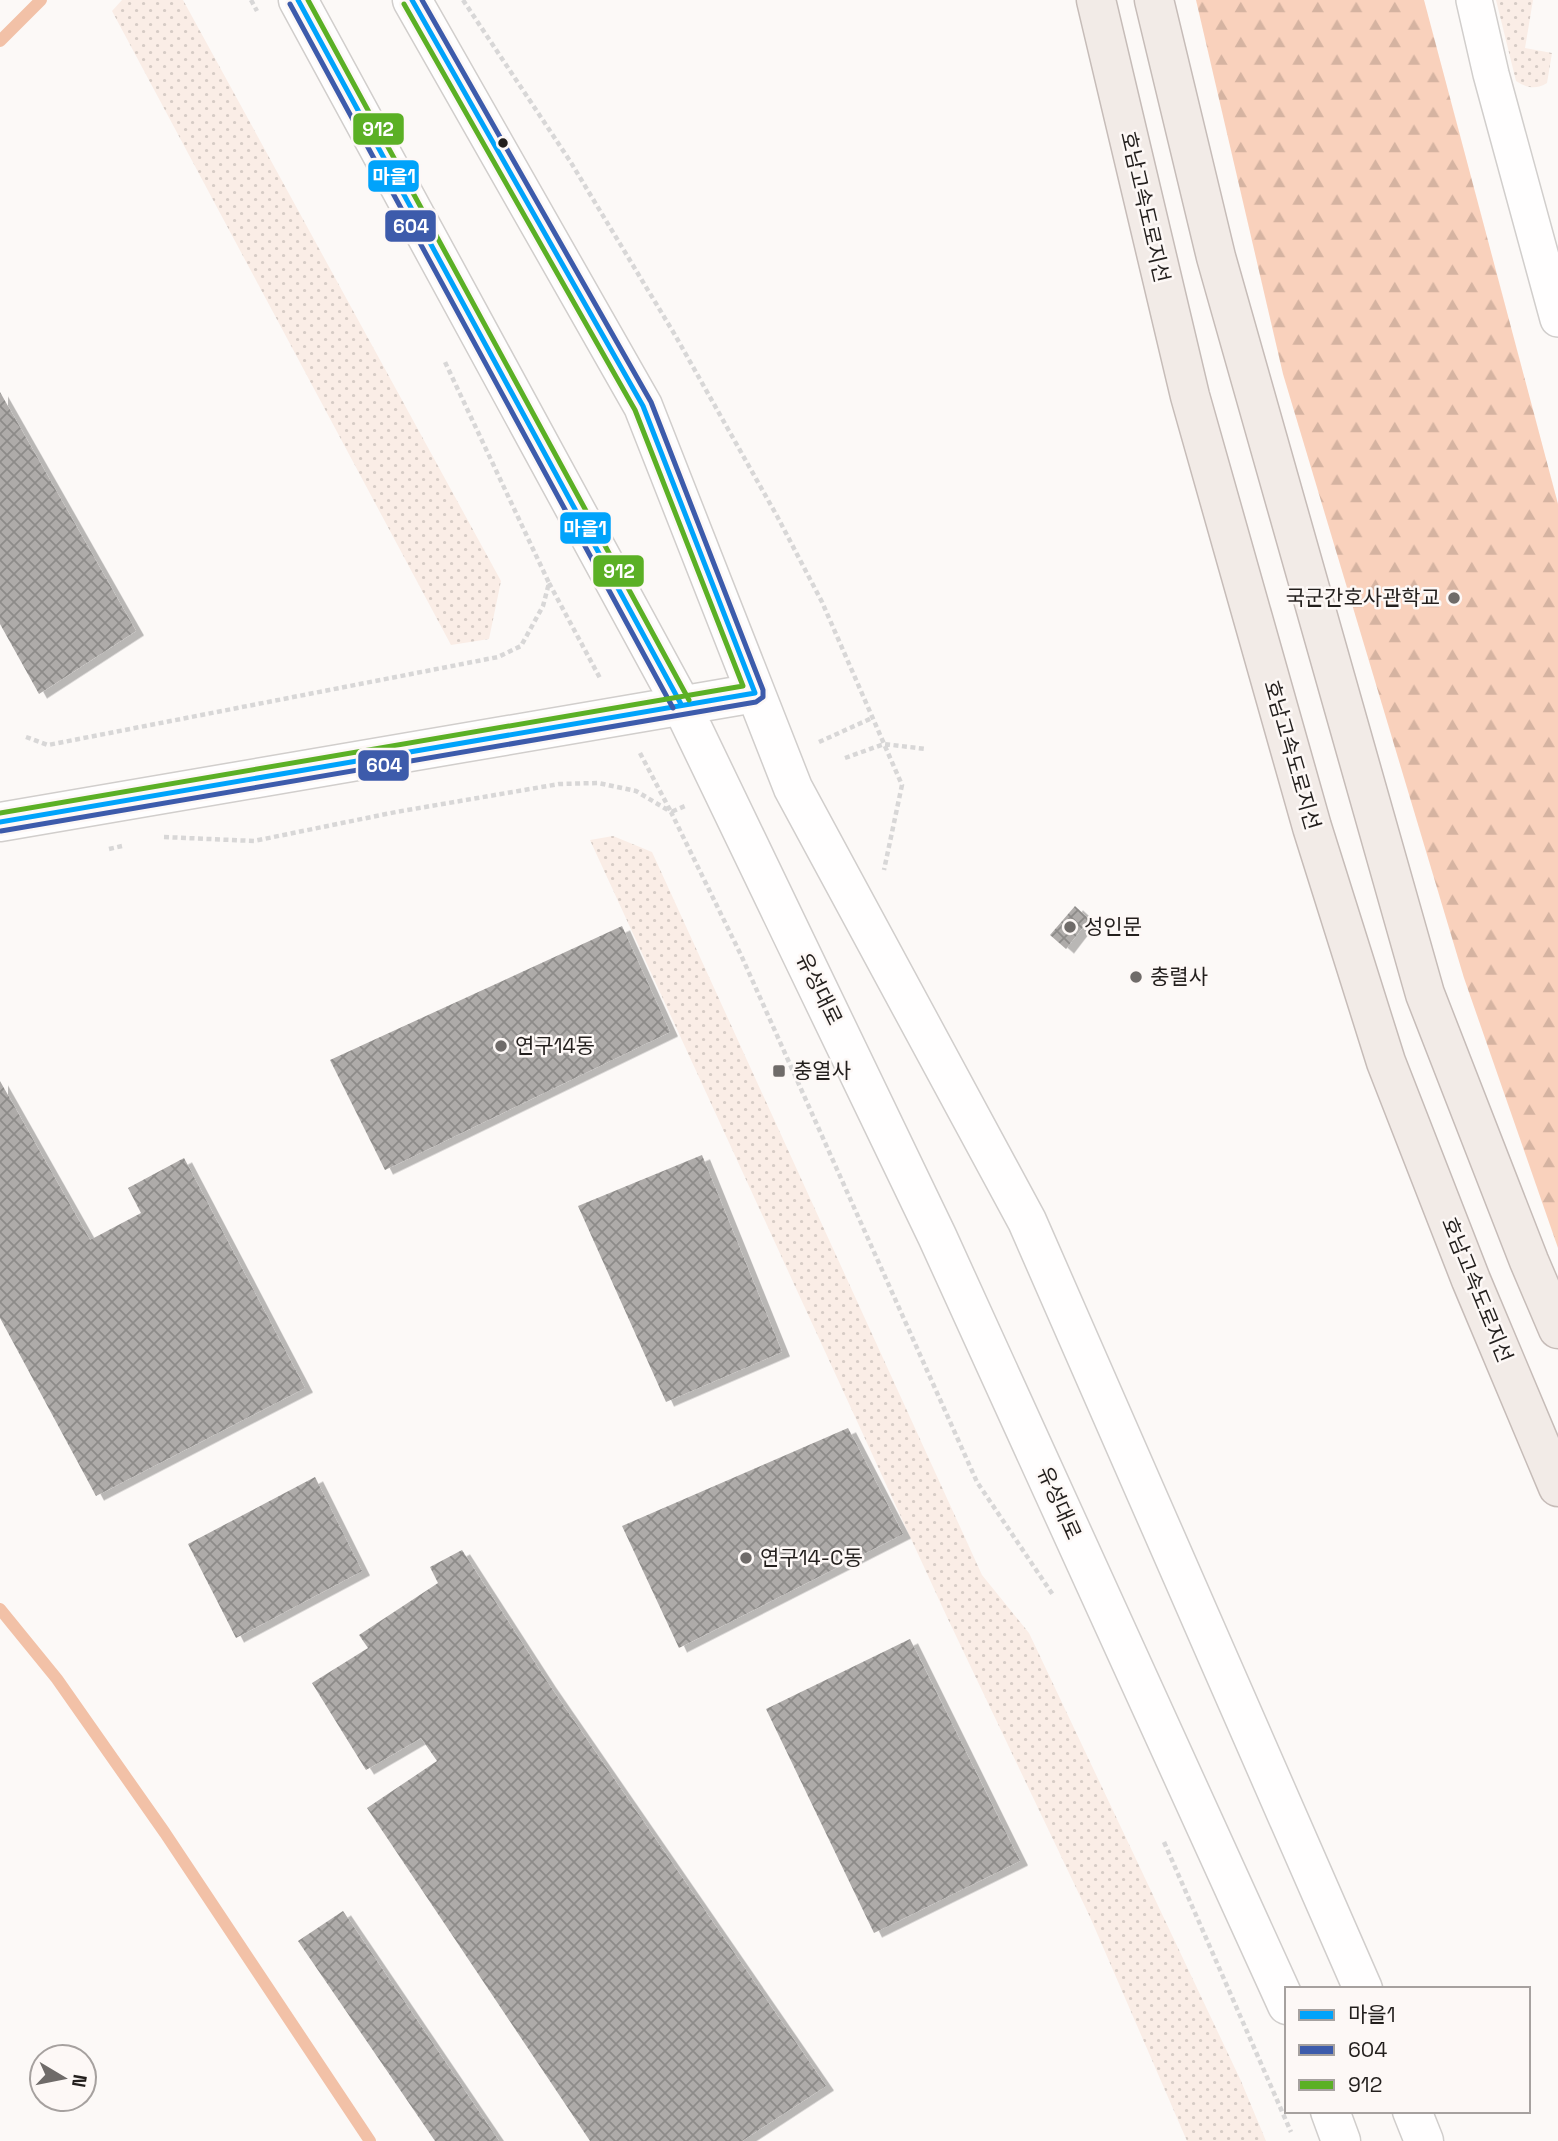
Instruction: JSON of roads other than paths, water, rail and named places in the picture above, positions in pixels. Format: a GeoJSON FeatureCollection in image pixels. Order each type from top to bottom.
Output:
{"type":"FeatureCollection","features":[{"type":"Feature","properties":{"kind":"highway","name":"호남고속도로지선"},"geometry":{"type":"LineString","coordinates":[[1096,0],[1190,396],[1312,827],[1385,1062],[1471,1280],[1558,1487]]}},
{"type":"Feature","properties":{"kind":"highway"},"geometry":{"type":"LineString","coordinates":[[1154,0],[1216,257],[1426,994],[1558,1329]]}},
{"type":"Feature","properties":{"kind":"main road","name":"유성대로"},"geometry":{"type":"LineString","coordinates":[[298,0],[681,704],[937,1236],[1285,2001]]}},
{"type":"Feature","properties":{"kind":"main road"},"geometry":{"type":"LineString","coordinates":[[412,0],[643,406],[793,788],[1027,1221],[1362,1987]]}},
{"type":"Feature","properties":{"kind":"main road"},"geometry":{"type":"LineString","coordinates":[[0,822],[755,693]]}},
{"type":"Feature","properties":{"kind":"main road"},"geometry":{"type":"LineString","coordinates":[[1331,2113],[1341,2141]]}},
{"type":"Feature","properties":{"kind":"main road"},"geometry":{"type":"LineString","coordinates":[[1413,2113],[1424,2141]]}},
{"type":"Feature","properties":{"kind":"street"},"geometry":{"type":"LineString","coordinates":[[1474,0],[1491,75],[1558,319]]}},
{"type":"Feature","properties":{"kind":"waterway"},"geometry":{"type":"LineString","coordinates":[[0,41],[41,0]]}},
{"type":"Feature","properties":{"kind":"waterway"},"geometry":{"type":"LineString","coordinates":[[0,1609],[57,1679],[165,1833],[370,2141]]}},
{"type":"Feature","properties":{"kind":"place","name":"국군간호사관학교"},"geometry":{"type":"Point","coordinates":[1454,598]}},
{"type":"Feature","properties":{"kind":"place","name":"성인문"},"geometry":{"type":"Point","coordinates":[1070,927]}},
{"type":"Feature","properties":{"kind":"place","name":"충렬사"},"geometry":{"type":"Point","coordinates":[1136,977]}},
{"type":"Feature","properties":{"kind":"place","name":"연구14동"},"geometry":{"type":"Point","coordinates":[501,1046]}},
{"type":"Feature","properties":{"kind":"place","name":"충열사"},"geometry":{"type":"Point","coordinates":[779,1071]}},
{"type":"Feature","properties":{"kind":"place","name":"연구14-C동"},"geometry":{"type":"Point","coordinates":[746,1558]}}]}
